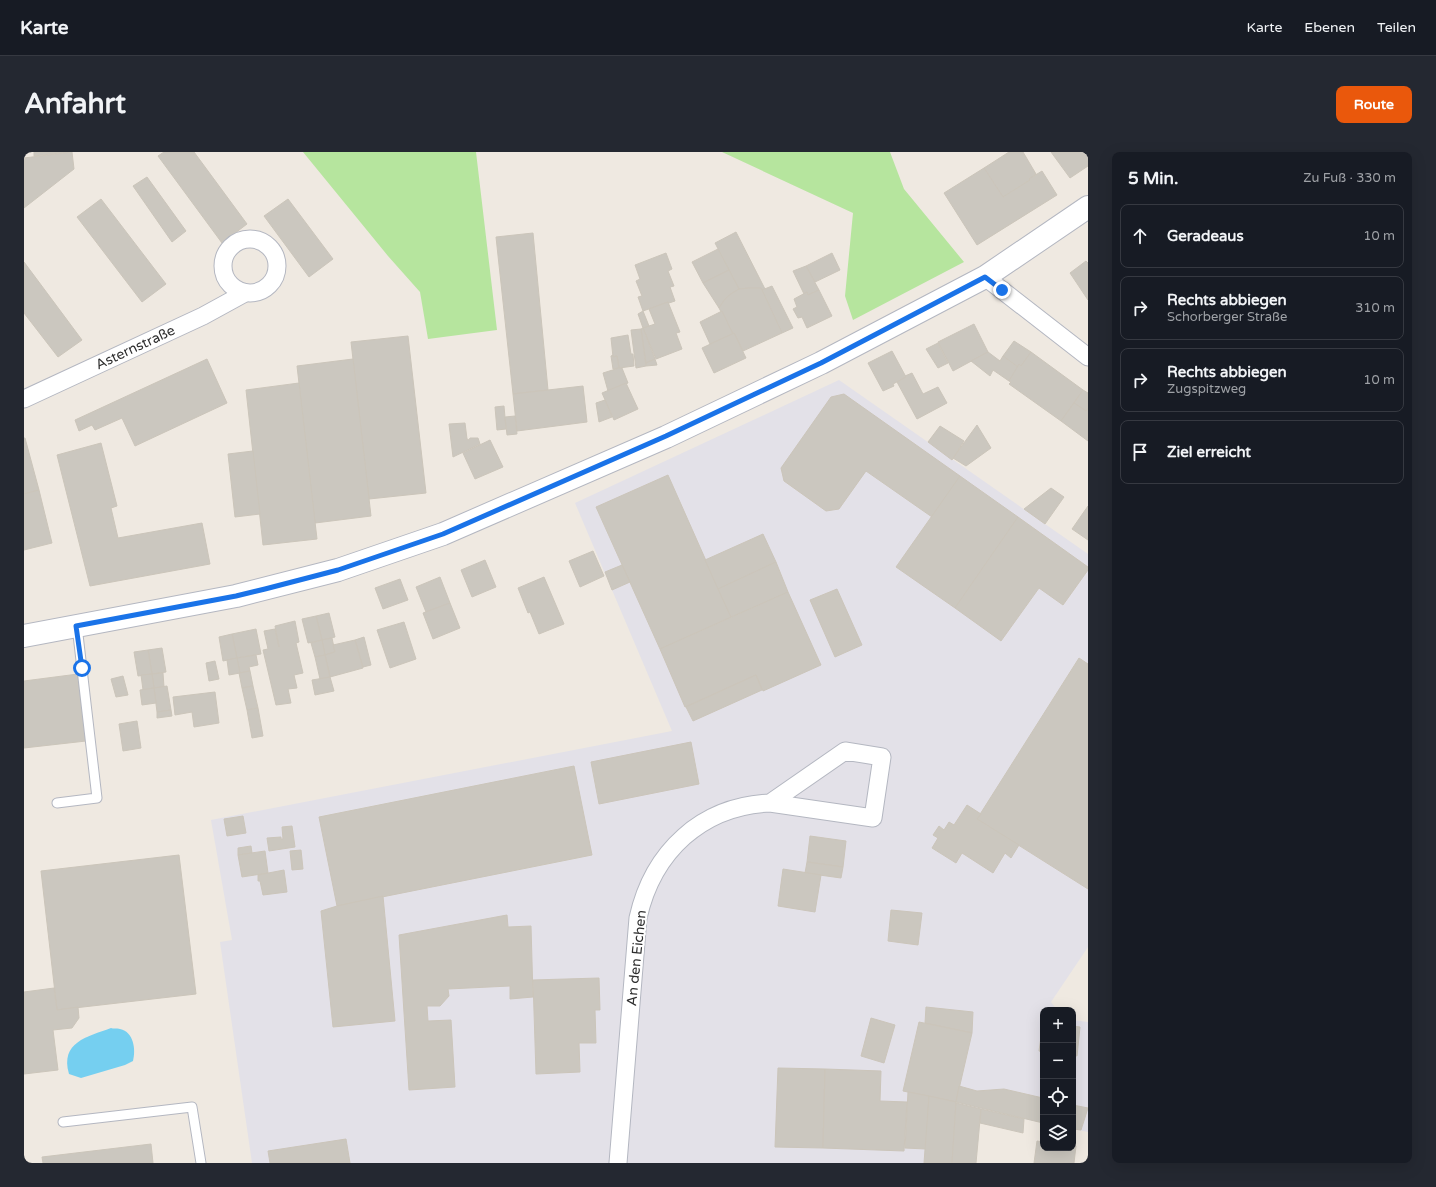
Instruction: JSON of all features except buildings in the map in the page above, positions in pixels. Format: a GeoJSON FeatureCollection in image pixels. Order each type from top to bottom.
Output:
{"type":"FeatureCollection","features":[{"type":"Feature","properties":{"kind":"street"},"geometry":{"type":"LineString","coordinates":[[24,636],[236,596],[265,589],[338,570],[443,534],[666,436],[821,363],[985,277],[1088,207]]}},
{"type":"Feature","properties":{"kind":"street"},"geometry":{"type":"LineString","coordinates":[[985,277],[1088,357]]}},
{"type":"Feature","properties":{"kind":"street","name":"Asternstraße"},"geometry":{"type":"LineString","coordinates":[[24,399],[203,316],[245,293]]}},
{"type":"Feature","properties":{"kind":"street","name":"An den Eichen"},"geometry":{"type":"LineString","coordinates":[[618,1163],[637,925],[641,904],[650,881],[660,864],[670,850],[682,838],[700,824],[719,814],[740,807],[770,803],[873,818],[882,757],[845,752],[770,803]]}},
{"type":"Feature","properties":{"kind":"lane"},"geometry":{"type":"LineString","coordinates":[[57,803],[97,798],[76,626]]}},
{"type":"Feature","properties":{"kind":"lane"},"geometry":{"type":"LineString","coordinates":[[63,1122],[192,1107],[201,1163]]}},
{"type":"Feature","properties":{"kind":"shaded area"},"geometry":{"type":"Polygon","coordinates":[[[839,380],[1088,554],[1088,947],[1051,1002],[1055,1007],[1040,1007],[1040,1122],[1024,1119],[1023,1133],[980,1123],[976,1163],[252,1163],[220,942],[232,940],[211,820],[672,731],[575,503],[839,380]]]}},
{"type":"Feature","properties":{"kind":"shaded area"},"geometry":{"type":"Polygon","coordinates":[[[1076,1020],[1088,1022],[1088,1132],[1076,1130],[1076,1020]]]}},
{"type":"Feature","properties":{"kind":"green space"},"geometry":{"type":"Polygon","coordinates":[[[303,152],[476,152],[497,330],[428,339],[420,292],[388,256],[303,152]]]}},
{"type":"Feature","properties":{"kind":"green space"},"geometry":{"type":"Polygon","coordinates":[[[722,152],[890,152],[904,189],[964,262],[853,320],[845,296],[853,213],[722,152]]]}},
{"type":"Feature","properties":{"kind":"water"},"geometry":{"type":"Polygon","coordinates":[[[111,1028],[125,1031],[131,1038],[134,1047],[133,1061],[125,1065],[81,1078],[69,1074],[67,1063],[68,1055],[72,1048],[85,1038],[111,1028]]]}},
{"type":"Feature","properties":{"kind":"route"},"geometry":{"type":"LineString","coordinates":[[82,668],[76,626],[236,596],[265,589],[338,570],[443,534],[603,465],[821,363],[985,277],[1002,290]]}}]}
